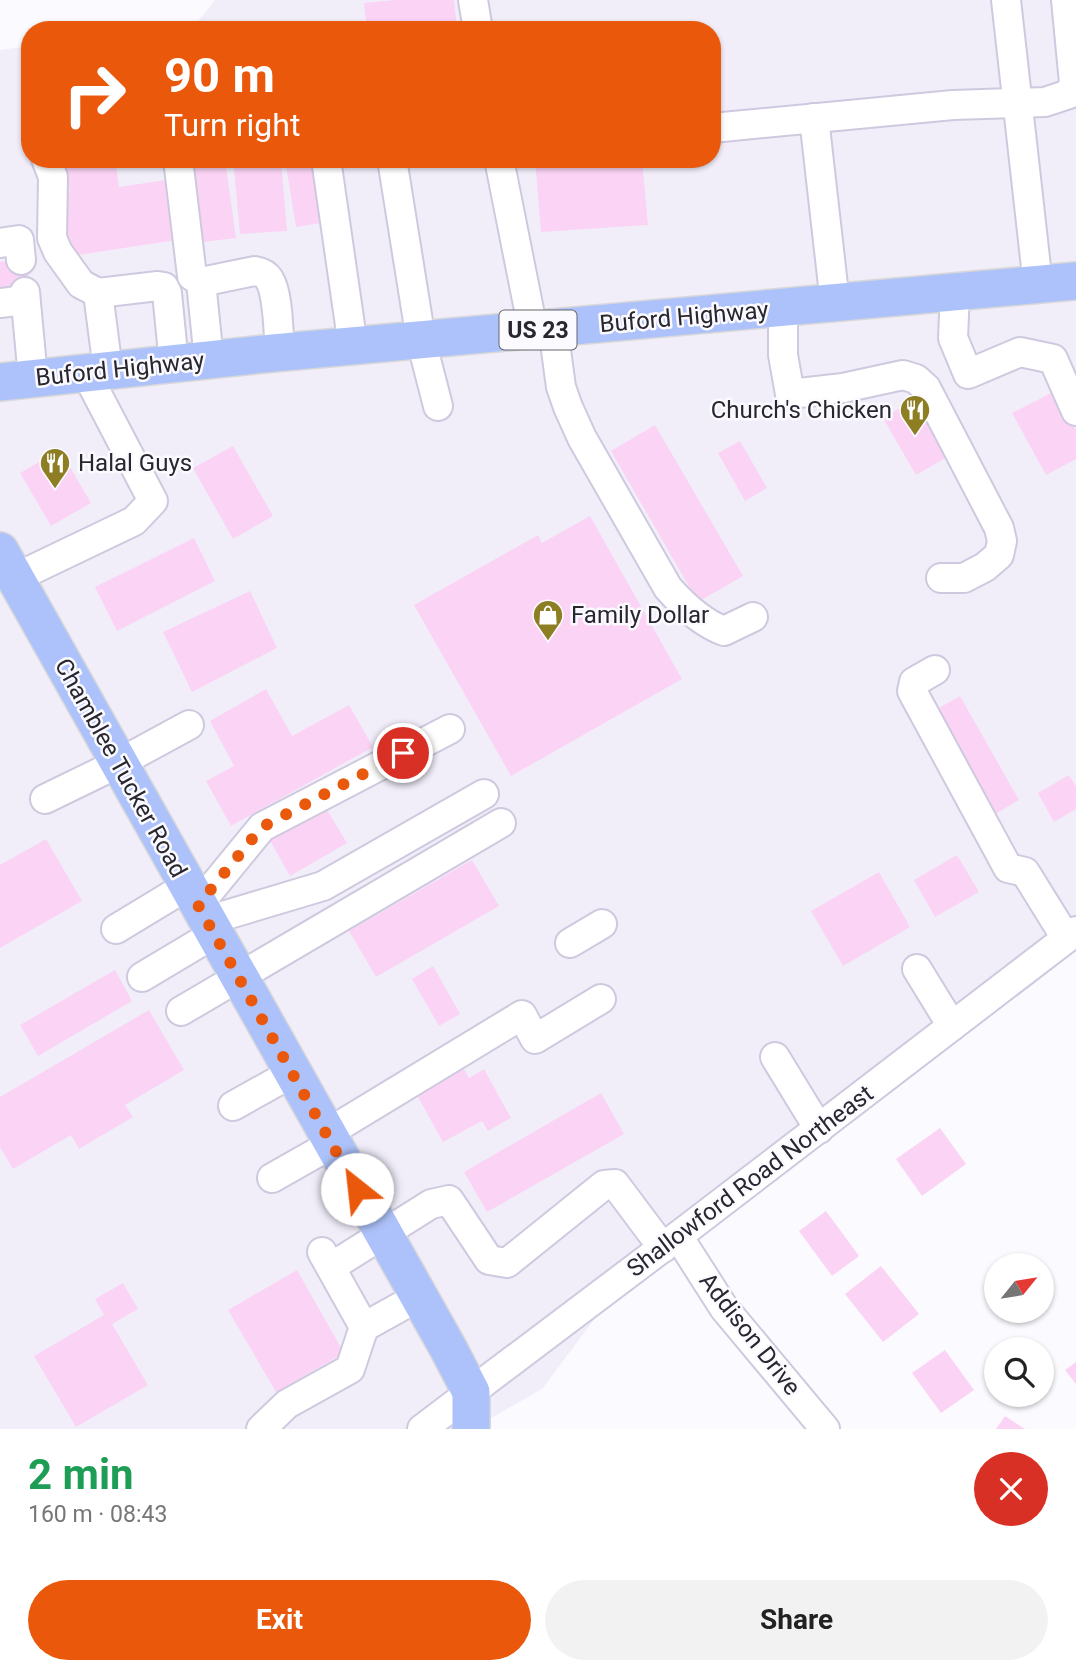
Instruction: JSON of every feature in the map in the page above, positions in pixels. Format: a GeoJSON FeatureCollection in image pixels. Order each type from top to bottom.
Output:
{"type":"FeatureCollection","features":[{"type":"Feature","properties":{"kind":"main road","name":"Buford Highway"},"geometry":{"type":"LineString","coordinates":[[17,380],[353,346],[1076,281]]}},
{"type":"Feature","properties":{"kind":"main road","name":"Chamblee Tucker Road"},"geometry":{"type":"LineString","coordinates":[[8,565],[471,1392],[471,1429]]}},
{"type":"Feature","properties":{"kind":"street"},"geometry":{"type":"LineString","coordinates":[[473,0],[476,21]]}},
{"type":"Feature","properties":{"kind":"street"},"geometry":{"type":"LineString","coordinates":[[1006,0],[1038,285]]}},
{"type":"Feature","properties":{"kind":"street"},"geometry":{"type":"LineString","coordinates":[[721,127],[953,105],[1045,102],[1069,94],[1074,83],[1066,0]]}},
{"type":"Feature","properties":{"kind":"street"},"geometry":{"type":"LineString","coordinates":[[814,118],[835,303]]}},
{"type":"Feature","properties":{"kind":"street"},"geometry":{"type":"LineString","coordinates":[[50,168],[53,177],[52,238],[58,252],[81,284],[98,293],[164,287],[191,362]]}},
{"type":"Feature","properties":{"kind":"street"},"geometry":{"type":"LineString","coordinates":[[179,168],[192,276],[201,282],[255,271],[269,278],[274,291],[280,353]]}},
{"type":"Feature","properties":{"kind":"street"},"geometry":{"type":"LineString","coordinates":[[327,168],[353,346]]}},
{"type":"Feature","properties":{"kind":"street"},"geometry":{"type":"LineString","coordinates":[[393,168],[421,340],[438,406]]}},
{"type":"Feature","properties":{"kind":"street"},"geometry":{"type":"LineString","coordinates":[[501,168],[543,329],[568,407],[582,439],[668,589],[712,627],[724,631],[753,617]]}},
{"type":"Feature","properties":{"kind":"street"},"geometry":{"type":"LineString","coordinates":[[191,362],[201,282]]}},
{"type":"Feature","properties":{"kind":"street"},"geometry":{"type":"LineString","coordinates":[[955,292],[953,338],[968,374],[1020,352],[1053,359],[1076,411]]}},
{"type":"Feature","properties":{"kind":"street"},"geometry":{"type":"LineString","coordinates":[[8,565],[134,521],[153,501],[97,371],[98,293]]}},
{"type":"Feature","properties":{"kind":"street"},"geometry":{"type":"LineString","coordinates":[[17,298],[17,380]]}},
{"type":"Feature","properties":{"kind":"street"},"geometry":{"type":"LineString","coordinates":[[783,308],[783,355],[790,394],[844,388],[903,375],[916,379],[926,388],[999,528],[1002,541],[999,555],[985,567],[964,578],[941,578]]}},
{"type":"Feature","properties":{"kind":"street"},"geometry":{"type":"LineString","coordinates":[[935,670],[914,682],[912,691],[1008,868],[1026,872],[1071,935]]}},
{"type":"Feature","properties":{"kind":"street"},"geometry":{"type":"LineString","coordinates":[[45,799],[189,725]]}},
{"type":"Feature","properties":{"kind":"street"},"geometry":{"type":"LineString","coordinates":[[142,977],[201,911],[262,827],[450,729]]}},
{"type":"Feature","properties":{"kind":"street"},"geometry":{"type":"LineString","coordinates":[[116,929],[323,886],[484,794]]}},
{"type":"Feature","properties":{"kind":"street"},"geometry":{"type":"LineString","coordinates":[[181,1011],[501,823]]}},
{"type":"Feature","properties":{"kind":"street"},"geometry":{"type":"LineString","coordinates":[[570,943],[602,924]]}},
{"type":"Feature","properties":{"kind":"street","name":"Shallowford Road Northeast"},"geometry":{"type":"LineString","coordinates":[[422,1429],[1071,935]]}},
{"type":"Feature","properties":{"kind":"street"},"geometry":{"type":"LineString","coordinates":[[917,969],[952,1026]]}},
{"type":"Feature","properties":{"kind":"street"},"geometry":{"type":"LineString","coordinates":[[272,1178],[522,1015],[535,1039],[601,999]]}},
{"type":"Feature","properties":{"kind":"street"},"geometry":{"type":"LineString","coordinates":[[775,1057],[819,1129]]}},
{"type":"Feature","properties":{"kind":"street"},"geometry":{"type":"LineString","coordinates":[[233,1106],[292,1073]]}},
{"type":"Feature","properties":{"kind":"street","name":"Addison Drive"},"geometry":{"type":"LineString","coordinates":[[382,1234],[431,1204],[449,1200],[489,1260],[506,1263],[604,1185],[615,1184],[671,1242],[825,1429]]}},
{"type":"Feature","properties":{"kind":"street"},"geometry":{"type":"LineString","coordinates":[[363,1328],[327,1259],[382,1234]]}},
{"type":"Feature","properties":{"kind":"street"},"geometry":{"type":"LineString","coordinates":[[261,1429],[287,1404],[350,1369],[363,1328],[418,1297]]}},
{"type":"Feature","properties":{"kind":"shaded area"},"geometry":{"type":"Polygon","coordinates":[[[215,0],[1076,0],[1076,928],[653,1241],[542,1389],[481,1424],[479,1429],[0,1429],[0,50],[21,47],[21,168],[721,168],[721,21],[198,21],[215,0]]]}},
{"type":"Feature","properties":{"kind":"building"},"geometry":{"type":"Polygon","coordinates":[[[454,0],[456,21],[366,21],[364,3],[454,0]]]}},
{"type":"Feature","properties":{"kind":"building"},"geometry":{"type":"Polygon","coordinates":[[[66,168],[116,168],[119,187],[173,179],[183,239],[65,257],[55,193],[70,191],[66,168]]]}},
{"type":"Feature","properties":{"kind":"building"},"geometry":{"type":"Polygon","coordinates":[[[184,168],[226,168],[236,238],[194,243],[184,168]]]}},
{"type":"Feature","properties":{"kind":"building"},"geometry":{"type":"Polygon","coordinates":[[[234,168],[282,168],[287,231],[240,234],[234,168]]]}},
{"type":"Feature","properties":{"kind":"building"},"geometry":{"type":"Polygon","coordinates":[[[286,168],[312,168],[321,223],[296,227],[286,168]]]}},
{"type":"Feature","properties":{"kind":"building"},"geometry":{"type":"Polygon","coordinates":[[[536,168],[643,168],[648,225],[541,232],[536,168]]]}},
{"type":"Feature","properties":{"kind":"building"},"geometry":{"type":"Polygon","coordinates":[[[27,259],[30,292],[0,295],[0,262],[27,259]]]}},
{"type":"Feature","properties":{"kind":"building"},"geometry":{"type":"Polygon","coordinates":[[[1055,391],[1076,430],[1076,459],[1046,475],[1012,413],[1055,391]]]}},
{"type":"Feature","properties":{"kind":"building","name":"Church's Chicken"},"geometry":{"type":"Polygon","coordinates":[[[914,400],[947,457],[916,475],[883,418],[914,400]]]}},
{"type":"Feature","properties":{"kind":"building"},"geometry":{"type":"Polygon","coordinates":[[[655,425],[743,576],[698,602],[611,451],[655,425]]]}},
{"type":"Feature","properties":{"kind":"building"},"geometry":{"type":"Polygon","coordinates":[[[740,441],[767,488],[745,501],[718,453],[740,441]]]}},
{"type":"Feature","properties":{"kind":"building"},"geometry":{"type":"Polygon","coordinates":[[[233,446],[273,516],[233,539],[193,468],[233,446]]]}},
{"type":"Feature","properties":{"kind":"building"},"geometry":{"type":"Polygon","coordinates":[[[60,450],[91,503],[51,526],[20,473],[60,450]]]}},
{"type":"Feature","properties":{"kind":"building","name":"Family Dollar"},"geometry":{"type":"Polygon","coordinates":[[[590,516],[682,679],[511,776],[414,605],[538,535],[542,543],[590,516]]]}},
{"type":"Feature","properties":{"kind":"building"},"geometry":{"type":"Polygon","coordinates":[[[194,538],[215,581],[117,631],[95,587],[194,538]]]}},
{"type":"Feature","properties":{"kind":"building"},"geometry":{"type":"Polygon","coordinates":[[[250,591],[277,648],[192,692],[163,632],[250,591]]]}},
{"type":"Feature","properties":{"kind":"building"},"geometry":{"type":"Polygon","coordinates":[[[266,689],[292,736],[349,705],[373,747],[231,826],[206,781],[234,766],[210,721],[266,689]]]}},
{"type":"Feature","properties":{"kind":"building"},"geometry":{"type":"Polygon","coordinates":[[[960,696],[1019,800],[992,816],[932,712],[960,696]]]}},
{"type":"Feature","properties":{"kind":"building"},"geometry":{"type":"Polygon","coordinates":[[[1069,775],[1076,787],[1076,809],[1054,822],[1038,793],[1069,775]]]}},
{"type":"Feature","properties":{"kind":"building"},"geometry":{"type":"Polygon","coordinates":[[[324,805],[347,843],[290,876],[268,837],[324,805]]]}},
{"type":"Feature","properties":{"kind":"building"},"geometry":{"type":"Polygon","coordinates":[[[46,839],[82,901],[0,948],[0,865],[46,839]]]}},
{"type":"Feature","properties":{"kind":"building"},"geometry":{"type":"Polygon","coordinates":[[[957,855],[979,892],[935,917],[914,880],[957,855]]]}},
{"type":"Feature","properties":{"kind":"building"},"geometry":{"type":"Polygon","coordinates":[[[472,860],[499,906],[376,977],[349,931],[472,860]]]}},
{"type":"Feature","properties":{"kind":"building"},"geometry":{"type":"Polygon","coordinates":[[[879,872],[910,927],[843,966],[811,911],[879,872]]]}},
{"type":"Feature","properties":{"kind":"building"},"geometry":{"type":"Polygon","coordinates":[[[433,966],[460,1014],[439,1026],[412,979],[433,966]]]}},
{"type":"Feature","properties":{"kind":"building"},"geometry":{"type":"Polygon","coordinates":[[[115,970],[132,1001],[38,1056],[20,1025],[115,970]]]}},
{"type":"Feature","properties":{"kind":"building"},"geometry":{"type":"Polygon","coordinates":[[[149,1010],[184,1070],[125,1105],[133,1117],[79,1149],[71,1135],[13,1169],[0,1147],[0,1097],[149,1010]]]}},
{"type":"Feature","properties":{"kind":"building"},"geometry":{"type":"Polygon","coordinates":[[[460,1062],[469,1078],[484,1069],[511,1118],[488,1131],[482,1121],[443,1142],[413,1088],[460,1062]]]}},
{"type":"Feature","properties":{"kind":"building"},"geometry":{"type":"Polygon","coordinates":[[[601,1093],[624,1134],[487,1212],[464,1172],[601,1093]]]}},
{"type":"Feature","properties":{"kind":"building"},"geometry":{"type":"Polygon","coordinates":[[[940,1128],[966,1164],[922,1196],[896,1159],[940,1128]]]}},
{"type":"Feature","properties":{"kind":"building"},"geometry":{"type":"Polygon","coordinates":[[[826,1211],[859,1256],[832,1276],[799,1231],[826,1211]]]}},
{"type":"Feature","properties":{"kind":"building"},"geometry":{"type":"Polygon","coordinates":[[[881,1266],[919,1314],[883,1342],[845,1294],[881,1266]]]}},
{"type":"Feature","properties":{"kind":"building"},"geometry":{"type":"Polygon","coordinates":[[[297,1270],[344,1353],[276,1392],[228,1310],[297,1270]]]}},
{"type":"Feature","properties":{"kind":"building"},"geometry":{"type":"Polygon","coordinates":[[[123,1283],[138,1309],[112,1324],[148,1385],[76,1427],[34,1356],[104,1315],[95,1299],[123,1283]]]}},
{"type":"Feature","properties":{"kind":"building"},"geometry":{"type":"Polygon","coordinates":[[[945,1350],[974,1390],[941,1413],[912,1373],[945,1350]]]}},
{"type":"Feature","properties":{"kind":"building"},"geometry":{"type":"Polygon","coordinates":[[[1076,1362],[1076,1384],[1065,1370],[1076,1362]]]}},
{"type":"Feature","properties":{"kind":"building"},"geometry":{"type":"Polygon","coordinates":[[[1005,1416],[1025,1429],[996,1429],[1005,1416]]]}},
{"type":"Feature","properties":{"kind":"place","name":"Church's Chicken"},"geometry":{"type":"Point","coordinates":[915,437]}},
{"type":"Feature","properties":{"kind":"place","name":"Halal Guys"},"geometry":{"type":"Point","coordinates":[55,490]}},
{"type":"Feature","properties":{"kind":"place","name":"Family Dollar"},"geometry":{"type":"Point","coordinates":[548,642]}},
{"type":"Feature","properties":{"kind":"route"},"geometry":{"type":"LineString","coordinates":[[357,1189],[198,905],[262,827],[403,753]]}}]}
